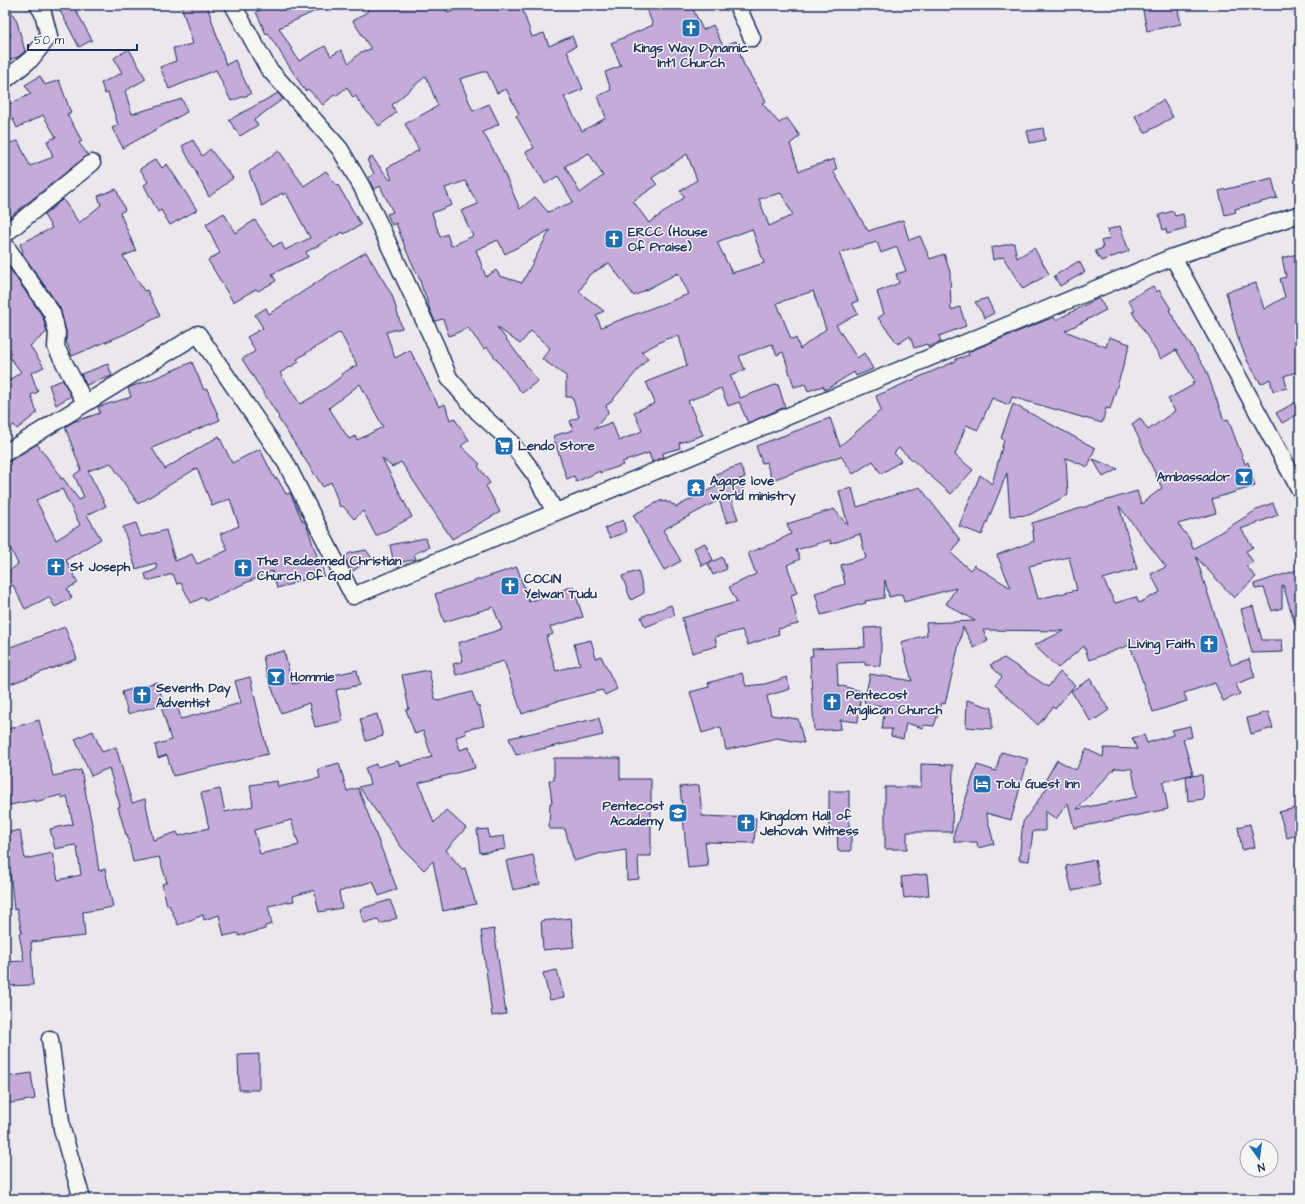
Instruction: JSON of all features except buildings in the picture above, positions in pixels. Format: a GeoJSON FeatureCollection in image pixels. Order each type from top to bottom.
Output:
{"type":"FeatureCollection","features":[{"type":"Feature","properties":{"kind":"street"},"geometry":{"type":"LineString","coordinates":[[5,80],[31,59],[49,36],[43,13],[38,5]]}},
{"type":"Feature","properties":{"kind":"street"},"geometry":{"type":"LineString","coordinates":[[233,5],[268,68],[340,149],[362,187],[433,339],[448,378],[478,412],[509,440],[535,475],[555,512]]}},
{"type":"Feature","properties":{"kind":"street"},"geometry":{"type":"LineString","coordinates":[[737,5],[752,38]]}},
{"type":"Feature","properties":{"kind":"street"},"geometry":{"type":"LineString","coordinates":[[5,234],[92,163]]}},
{"type":"Feature","properties":{"kind":"street"},"geometry":{"type":"LineString","coordinates":[[5,453],[198,334],[286,463],[352,596],[1173,257],[1300,214]]}},
{"type":"Feature","properties":{"kind":"street"},"geometry":{"type":"LineString","coordinates":[[5,245],[52,313],[57,333],[56,347],[85,403]]}},
{"type":"Feature","properties":{"kind":"street"},"geometry":{"type":"LineString","coordinates":[[1173,257],[1300,490]]}},
{"type":"Feature","properties":{"kind":"street"},"geometry":{"type":"LineString","coordinates":[[50,1039],[62,1129],[82,1199]]}},
{"type":"Feature","properties":{"kind":"place","name":"Kings Way Dynamic Int'l Church"},"geometry":{"type":"Point","coordinates":[691,28]}},
{"type":"Feature","properties":{"kind":"place","name":"ERCC (House Of Praise)"},"geometry":{"type":"Point","coordinates":[614,239]}},
{"type":"Feature","properties":{"kind":"place","name":"Lendo Store"},"geometry":{"type":"Point","coordinates":[504,446]}},
{"type":"Feature","properties":{"kind":"place","name":"Ambassador"},"geometry":{"type":"Point","coordinates":[1244,477]}},
{"type":"Feature","properties":{"kind":"place","name":"Agape love world ministry"},"geometry":{"type":"Point","coordinates":[696,488]}},
{"type":"Feature","properties":{"kind":"place","name":"St Joseph"},"geometry":{"type":"Point","coordinates":[56,567]}},
{"type":"Feature","properties":{"kind":"place","name":"The Redeemed Christian Church Of God"},"geometry":{"type":"Point","coordinates":[243,568]}},
{"type":"Feature","properties":{"kind":"place","name":"COCIN Yelwan Tudu"},"geometry":{"type":"Point","coordinates":[510,586]}},
{"type":"Feature","properties":{"kind":"place","name":"Living Faith"},"geometry":{"type":"Point","coordinates":[1209,644]}},
{"type":"Feature","properties":{"kind":"place","name":"Hommie"},"geometry":{"type":"Point","coordinates":[276,677]}},
{"type":"Feature","properties":{"kind":"place","name":"Seventh Day Adventist"},"geometry":{"type":"Point","coordinates":[142,695]}},
{"type":"Feature","properties":{"kind":"place","name":"Pentecost Anglican Church"},"geometry":{"type":"Point","coordinates":[832,702]}},
{"type":"Feature","properties":{"kind":"place","name":"Tolu Guest Inn"},"geometry":{"type":"Point","coordinates":[982,784]}},
{"type":"Feature","properties":{"kind":"place","name":"Pentecost Academy"},"geometry":{"type":"Point","coordinates":[678,813]}},
{"type":"Feature","properties":{"kind":"place","name":"Kingdom Hall of Jehovah Witness"},"geometry":{"type":"Point","coordinates":[746,823]}}]}
